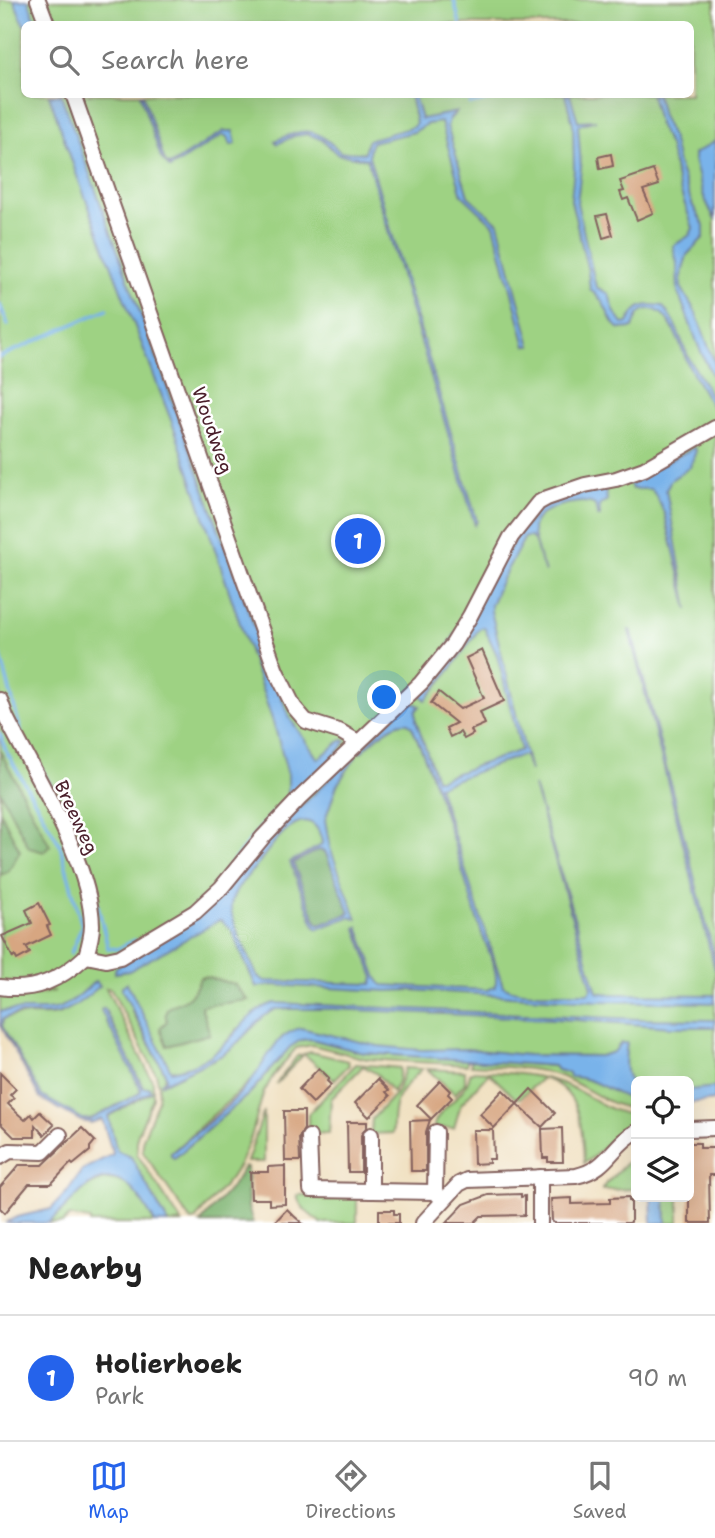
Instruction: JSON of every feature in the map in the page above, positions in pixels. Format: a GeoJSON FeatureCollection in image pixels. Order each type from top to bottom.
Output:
{"type":"FeatureCollection","features":[{"type":"Feature","properties":{"kind":"street"},"geometry":{"type":"LineString","coordinates":[[38,0],[46,21]]}},
{"type":"Feature","properties":{"kind":"street","name":"Woudweg"},"geometry":{"type":"LineString","coordinates":[[74,98],[276,671],[294,707],[306,721],[341,732],[358,742]]}},
{"type":"Feature","properties":{"kind":"street"},"geometry":{"type":"LineString","coordinates":[[0,987],[17,990],[35,988],[71,971],[86,956],[106,960],[120,957],[195,912],[221,888],[290,808],[421,683],[447,652],[470,616],[511,537],[538,503],[556,495],[644,469],[715,428]]}},
{"type":"Feature","properties":{"kind":"street","name":"Breeweg"},"geometry":{"type":"LineString","coordinates":[[0,700],[18,741],[66,833],[80,870],[92,923],[86,956]]}},
{"type":"Feature","properties":{"kind":"street"},"geometry":{"type":"LineString","coordinates":[[694,1129],[715,1128]]}},
{"type":"Feature","properties":{"kind":"street"},"geometry":{"type":"LineString","coordinates":[[436,1132],[439,1196]]}},
{"type":"Feature","properties":{"kind":"street"},"geometry":{"type":"LineString","coordinates":[[3,1150],[43,1152],[60,1135]]}},
{"type":"Feature","properties":{"kind":"street"},"geometry":{"type":"LineString","coordinates":[[371,1135],[371,1191]]}},
{"type":"Feature","properties":{"kind":"street"},"geometry":{"type":"LineString","coordinates":[[423,1223],[439,1196],[467,1180],[576,1176],[589,1173],[599,1167],[631,1136]]}},
{"type":"Feature","properties":{"kind":"street"},"geometry":{"type":"LineString","coordinates":[[309,1137],[311,1190],[439,1196]]}},
{"type":"Feature","properties":{"kind":"street"},"geometry":{"type":"LineString","coordinates":[[540,1177],[540,1223]]}},
{"type":"Feature","properties":{"kind":"green space"},"geometry":{"type":"Polygon","coordinates":[[[0,0],[715,0],[715,1094],[694,1096],[694,1076],[631,1076],[631,1093],[558,1063],[363,1047],[302,1034],[283,1036],[254,1078],[171,1153],[177,1156],[251,1092],[290,1047],[301,1040],[311,1039],[364,1053],[467,1060],[467,1065],[367,1059],[312,1045],[296,1048],[273,1076],[263,1094],[251,1137],[239,1165],[194,1221],[191,1221],[143,1152],[143,1139],[158,1100],[159,1086],[156,1074],[111,989],[106,988],[153,1082],[153,1098],[137,1136],[137,1154],[182,1223],[168,1223],[131,1157],[116,1148],[108,1116],[150,1093],[143,1088],[104,1008],[141,1090],[90,1120],[83,1119],[42,1096],[2,1026],[3,1019],[11,1016],[63,1012],[87,989],[56,1009],[0,1011],[0,996],[30,996],[55,991],[0,988],[0,0]],[[131,1010],[166,1075],[162,1084],[221,1056],[253,1027],[237,1029],[209,1057],[171,1071],[131,1010]]]}},
{"type":"Feature","properties":{"kind":"green space"},"geometry":{"type":"Polygon","coordinates":[[[0,751],[50,846],[44,852],[29,848],[0,791],[0,751]]]}},
{"type":"Feature","properties":{"kind":"green space"},"geometry":{"type":"Polygon","coordinates":[[[0,811],[20,851],[8,872],[0,875],[0,811]]]}},
{"type":"Feature","properties":{"kind":"green space"},"geometry":{"type":"Polygon","coordinates":[[[318,850],[325,851],[351,913],[320,925],[317,924],[293,863],[318,850]]]}},
{"type":"Feature","properties":{"kind":"green space"},"geometry":{"type":"Polygon","coordinates":[[[200,978],[234,984],[248,1000],[201,1006],[210,1034],[167,1046],[160,1028],[167,1021],[166,1011],[189,996],[200,978]]]}},
{"type":"Feature","properties":{"kind":"green space"},"geometry":{"type":"Polygon","coordinates":[[[311,1052],[348,1061],[349,1065],[334,1080],[304,1054],[311,1052]]]}},
{"type":"Feature","properties":{"kind":"green space"},"geometry":{"type":"Polygon","coordinates":[[[304,1054],[276,1084],[297,1056],[304,1054]]]}},
{"type":"Feature","properties":{"kind":"green space"},"geometry":{"type":"Polygon","coordinates":[[[471,1060],[554,1066],[557,1070],[597,1082],[631,1099],[631,1108],[616,1105],[551,1073],[471,1065],[471,1060]]]}},
{"type":"Feature","properties":{"kind":"green space"},"geometry":{"type":"Polygon","coordinates":[[[356,1064],[400,1068],[393,1092],[377,1074],[363,1066],[331,1099],[329,1133],[308,1134],[308,1114],[356,1064]]]}},
{"type":"Feature","properties":{"kind":"green space"},"geometry":{"type":"Polygon","coordinates":[[[405,1068],[422,1069],[398,1097],[393,1133],[371,1134],[372,1119],[397,1092],[405,1068]]]}},
{"type":"Feature","properties":{"kind":"green space"},"geometry":{"type":"Polygon","coordinates":[[[427,1069],[465,1071],[465,1083],[455,1094],[427,1069]]]}},
{"type":"Feature","properties":{"kind":"green space"},"geometry":{"type":"Polygon","coordinates":[[[474,1071],[521,1074],[544,1078],[555,1081],[608,1107],[631,1115],[631,1124],[584,1163],[577,1112],[565,1091],[542,1078],[520,1098],[515,1098],[489,1073],[461,1104],[454,1128],[434,1128],[439,1115],[463,1090],[470,1073],[474,1071]]]}},
{"type":"Feature","properties":{"kind":"green space"},"geometry":{"type":"Polygon","coordinates":[[[264,1111],[264,1162],[247,1162],[264,1111]]]}},
{"type":"Feature","properties":{"kind":"green space"},"geometry":{"type":"Polygon","coordinates":[[[631,1158],[631,1189],[602,1188],[631,1158]]]}},
{"type":"Feature","properties":{"kind":"green space"},"geometry":{"type":"Polygon","coordinates":[[[244,1167],[247,1167],[248,1207],[253,1223],[200,1223],[233,1185],[244,1167]]]}},
{"type":"Feature","properties":{"kind":"green space"},"geometry":{"type":"Polygon","coordinates":[[[108,1179],[132,1188],[155,1223],[90,1223],[90,1220],[69,1216],[63,1223],[48,1223],[83,1190],[108,1179]]]}},
{"type":"Feature","properties":{"kind":"green space"},"geometry":{"type":"Polygon","coordinates":[[[354,1194],[357,1197],[357,1223],[321,1223],[303,1207],[297,1195],[354,1194]]]}},
{"type":"Feature","properties":{"kind":"green space"},"geometry":{"type":"Polygon","coordinates":[[[665,1202],[679,1202],[679,1223],[666,1223],[665,1202]]]}},
{"type":"Feature","properties":{"kind":"water"},"geometry":{"type":"Polygon","coordinates":[[[14,0],[28,0],[36,21],[22,21],[14,0]]]}},
{"type":"Feature","properties":{"kind":"water"},"geometry":{"type":"Polygon","coordinates":[[[50,98],[62,98],[273,678],[291,720],[318,759],[342,740],[346,741],[293,796],[288,792],[288,775],[276,731],[176,433],[77,176],[50,98]]]}},
{"type":"Feature","properties":{"kind":"water"},"geometry":{"type":"Polygon","coordinates":[[[141,98],[144,98],[165,162],[170,165],[224,131],[233,131],[236,144],[231,145],[228,137],[223,135],[170,168],[161,158],[141,98]]]}},
{"type":"Feature","properties":{"kind":"water"},"geometry":{"type":"Polygon","coordinates":[[[411,98],[415,98],[421,119],[456,112],[447,126],[468,196],[498,223],[531,346],[526,346],[494,225],[462,195],[441,122],[372,142],[369,156],[477,521],[475,525],[367,159],[337,154],[323,140],[308,134],[294,136],[277,144],[275,141],[295,133],[310,132],[324,138],[340,152],[364,153],[368,140],[413,127],[416,123],[411,98]]]}},
{"type":"Feature","properties":{"kind":"water"},"geometry":{"type":"Polygon","coordinates":[[[566,98],[571,98],[578,121],[596,120],[578,125],[581,168],[577,203],[596,287],[609,294],[614,311],[623,324],[628,323],[641,307],[662,306],[667,311],[708,391],[715,412],[691,370],[674,330],[663,315],[656,310],[645,310],[638,316],[633,328],[620,329],[613,323],[602,301],[590,289],[571,200],[574,169],[573,124],[566,98]]]}},
{"type":"Feature","properties":{"kind":"water"},"geometry":{"type":"Polygon","coordinates":[[[652,98],[658,98],[693,206],[704,225],[704,237],[687,255],[681,287],[696,313],[715,364],[715,381],[678,292],[677,263],[673,246],[690,235],[693,228],[678,184],[669,145],[659,126],[652,98]]]}},
{"type":"Feature","properties":{"kind":"water"},"geometry":{"type":"Polygon","coordinates":[[[715,141],[715,220],[704,197],[694,154],[715,141]]]}},
{"type":"Feature","properties":{"kind":"water"},"geometry":{"type":"Polygon","coordinates":[[[695,447],[690,467],[671,480],[666,490],[688,609],[665,515],[657,497],[651,489],[632,489],[629,481],[695,447]]]}},
{"type":"Feature","properties":{"kind":"water"},"geometry":{"type":"Polygon","coordinates":[[[600,488],[606,492],[607,500],[599,506],[600,516],[595,505],[588,503],[569,503],[549,510],[535,522],[535,543],[530,537],[525,537],[491,605],[530,771],[525,756],[522,755],[438,786],[503,986],[521,992],[544,993],[588,993],[592,988],[534,786],[597,992],[715,995],[715,1003],[595,1001],[271,985],[256,987],[231,929],[220,920],[129,971],[115,973],[115,968],[150,946],[257,849],[354,755],[356,757],[337,785],[325,820],[330,848],[357,919],[349,917],[318,929],[315,927],[290,862],[320,846],[322,840],[313,824],[306,821],[290,827],[241,884],[232,900],[233,920],[257,976],[265,981],[372,984],[374,978],[356,928],[358,927],[382,985],[487,990],[495,987],[496,974],[492,959],[441,802],[412,727],[408,723],[395,725],[360,753],[358,751],[410,701],[420,706],[416,711],[416,720],[436,779],[521,750],[497,655],[484,627],[479,629],[426,700],[418,693],[516,538],[539,509],[559,499],[600,488]],[[318,850],[293,863],[317,924],[320,925],[350,913],[325,851],[318,850]]]}},
{"type":"Feature","properties":{"kind":"water"},"geometry":{"type":"Polygon","coordinates":[[[629,630],[701,903],[715,959],[715,970],[629,630]]]}},
{"type":"Feature","properties":{"kind":"water"},"geometry":{"type":"Polygon","coordinates":[[[95,981],[100,986],[65,1011],[15,1015],[3,1019],[2,1026],[42,1096],[83,1119],[90,1120],[141,1090],[101,1010],[104,1008],[143,1088],[149,1087],[151,1091],[108,1116],[116,1148],[131,1157],[168,1223],[155,1223],[143,1202],[127,1185],[107,1178],[84,1189],[48,1223],[5,1223],[17,1217],[51,1209],[82,1170],[113,1154],[102,1119],[91,1123],[81,1121],[40,1098],[0,1024],[0,1011],[51,1010],[70,1002],[95,981]]]}},
{"type":"Feature","properties":{"kind":"water"},"geometry":{"type":"Polygon","coordinates":[[[127,983],[171,1071],[210,1056],[255,1013],[275,1003],[715,1020],[715,1027],[333,1009],[276,1009],[263,1017],[232,1048],[220,1056],[162,1084],[166,1075],[122,990],[122,986],[127,983]]]}},
{"type":"Feature","properties":{"kind":"water"},"geometry":{"type":"Polygon","coordinates":[[[301,1028],[378,1046],[421,1050],[467,1049],[528,1055],[600,1056],[614,1052],[621,1043],[627,1043],[626,1067],[631,1082],[631,1099],[588,1080],[570,1077],[569,1073],[557,1070],[554,1066],[364,1053],[311,1039],[301,1040],[290,1047],[251,1092],[177,1156],[171,1156],[171,1153],[239,1095],[269,1053],[293,1030],[301,1028]]]}},
{"type":"Feature","properties":{"kind":"water"},"geometry":{"type":"Polygon","coordinates":[[[715,1087],[715,1100],[694,1102],[694,1089],[715,1087]]]}},
{"type":"Feature","properties":{"kind":"water"},"geometry":{"type":"Polygon","coordinates":[[[651,1202],[665,1202],[666,1223],[652,1223],[651,1202]]]}},
{"type":"Feature","properties":{"kind":"building"},"geometry":{"type":"Polygon","coordinates":[[[611,154],[613,166],[600,169],[598,157],[611,154]]]}},
{"type":"Feature","properties":{"kind":"building"},"geometry":{"type":"Polygon","coordinates":[[[653,170],[659,185],[643,190],[653,213],[637,220],[628,198],[623,200],[620,192],[624,191],[620,181],[653,170]]]}},
{"type":"Feature","properties":{"kind":"building"},"geometry":{"type":"Polygon","coordinates":[[[607,214],[613,235],[603,238],[597,216],[607,214]]]}},
{"type":"Feature","properties":{"kind":"building"},"geometry":{"type":"Polygon","coordinates":[[[482,650],[504,701],[480,712],[485,724],[471,730],[473,734],[464,739],[460,732],[450,737],[446,728],[456,723],[431,703],[439,692],[460,709],[484,698],[466,658],[482,650]]]}},
{"type":"Feature","properties":{"kind":"building"},"geometry":{"type":"Polygon","coordinates":[[[39,903],[50,925],[47,926],[51,935],[26,947],[30,953],[17,960],[15,956],[13,958],[2,936],[32,923],[26,910],[39,903]]]}},
{"type":"Feature","properties":{"kind":"building"},"geometry":{"type":"Polygon","coordinates":[[[319,1068],[329,1078],[327,1081],[331,1085],[313,1103],[299,1089],[319,1068]]]}},
{"type":"Feature","properties":{"kind":"building"},"geometry":{"type":"Polygon","coordinates":[[[0,1073],[16,1089],[10,1095],[14,1098],[8,1104],[16,1112],[25,1120],[31,1114],[34,1118],[40,1112],[54,1125],[44,1135],[35,1125],[35,1137],[14,1137],[0,1123],[0,1073]]]}},
{"type":"Feature","properties":{"kind":"building"},"geometry":{"type":"Polygon","coordinates":[[[378,1079],[389,1090],[386,1092],[390,1096],[369,1117],[355,1103],[378,1079]]]}},
{"type":"Feature","properties":{"kind":"building"},"geometry":{"type":"Polygon","coordinates":[[[440,1081],[450,1091],[448,1094],[452,1098],[431,1119],[417,1105],[440,1081]]]}},
{"type":"Feature","properties":{"kind":"building"},"geometry":{"type":"Polygon","coordinates":[[[531,1089],[555,1113],[542,1127],[517,1104],[531,1089]]]}},
{"type":"Feature","properties":{"kind":"building"},"geometry":{"type":"Polygon","coordinates":[[[503,1090],[517,1104],[494,1128],[480,1114],[503,1090]]]}},
{"type":"Feature","properties":{"kind":"building"},"geometry":{"type":"Polygon","coordinates":[[[284,1111],[304,1111],[304,1129],[299,1137],[300,1161],[285,1161],[284,1111]]]}},
{"type":"Feature","properties":{"kind":"building"},"geometry":{"type":"Polygon","coordinates":[[[430,1120],[426,1132],[426,1171],[411,1171],[410,1121],[430,1120]]]}},
{"type":"Feature","properties":{"kind":"building"},"geometry":{"type":"Polygon","coordinates":[[[347,1122],[367,1122],[361,1135],[361,1172],[348,1172],[347,1122]]]}},
{"type":"Feature","properties":{"kind":"building"},"geometry":{"type":"Polygon","coordinates":[[[82,1128],[95,1141],[90,1151],[73,1165],[71,1163],[51,1184],[29,1184],[5,1213],[0,1208],[0,1187],[19,1165],[43,1165],[82,1128]]]}},
{"type":"Feature","properties":{"kind":"building"},"geometry":{"type":"Polygon","coordinates":[[[562,1128],[563,1162],[548,1162],[548,1158],[543,1158],[542,1129],[562,1128]]]}},
{"type":"Feature","properties":{"kind":"building"},"geometry":{"type":"Polygon","coordinates":[[[473,1130],[493,1130],[494,1159],[489,1159],[489,1163],[474,1164],[473,1130]]]}},
{"type":"Feature","properties":{"kind":"building"},"geometry":{"type":"Polygon","coordinates":[[[694,1143],[700,1143],[700,1148],[715,1148],[715,1175],[709,1175],[710,1223],[689,1223],[689,1202],[694,1202],[694,1143]]]}},
{"type":"Feature","properties":{"kind":"building"},"geometry":{"type":"Polygon","coordinates":[[[285,1166],[285,1204],[269,1205],[269,1199],[251,1199],[250,1172],[268,1172],[268,1167],[285,1166]]]}},
{"type":"Feature","properties":{"kind":"building"},"geometry":{"type":"Polygon","coordinates":[[[521,1194],[521,1197],[525,1196],[525,1215],[481,1216],[474,1223],[446,1223],[464,1204],[488,1195],[521,1194]]]}},
{"type":"Feature","properties":{"kind":"building"},"geometry":{"type":"Polygon","coordinates":[[[629,1197],[631,1222],[552,1221],[551,1199],[572,1198],[572,1204],[610,1203],[610,1198],[629,1197]]]}},
{"type":"Feature","properties":{"kind":"building"},"geometry":{"type":"Polygon","coordinates":[[[287,1209],[294,1216],[302,1223],[274,1223],[287,1209]]]}},
{"type":"Feature","properties":{"kind":"building"},"geometry":{"type":"Polygon","coordinates":[[[379,1210],[394,1210],[394,1214],[399,1214],[399,1223],[379,1223],[379,1210]]]}},
{"type":"Feature","properties":{"kind":"waterway"},"geometry":{"type":"LineString","coordinates":[[454,0],[459,21]]}},
{"type":"Feature","properties":{"kind":"waterway"},"geometry":{"type":"LineString","coordinates":[[470,104],[479,102],[478,98]]}},
{"type":"Feature","properties":{"kind":"waterway"},"geometry":{"type":"LineString","coordinates":[[479,102],[494,98]]}},
{"type":"Feature","properties":{"kind":"waterway"},"geometry":{"type":"LineString","coordinates":[[0,305],[8,325]]}},
{"type":"Feature","properties":{"kind":"waterway"},"geometry":{"type":"LineString","coordinates":[[0,357],[107,309]]}},
{"type":"Feature","properties":{"kind":"waterway"},"geometry":{"type":"LineString","coordinates":[[0,653],[21,732]]}},
{"type":"Feature","properties":{"kind":"waterway"},"geometry":{"type":"LineString","coordinates":[[0,734],[6,751],[60,845],[82,926],[71,953]]}},
{"type":"Feature","properties":{"kind":"waterway"},"geometry":{"type":"LineString","coordinates":[[38,763],[84,855]]}},
{"type":"Feature","properties":{"kind":"waterway"},"geometry":{"type":"LineString","coordinates":[[215,884],[291,794]]}},
{"type":"Feature","properties":{"kind":"waterway"},"geometry":{"type":"LineString","coordinates":[[90,873],[108,948],[117,949],[135,940]]}},
{"type":"Feature","properties":{"kind":"place","name":"Holierhoek"},"geometry":{"type":"Point","coordinates":[358,541]}}]}
